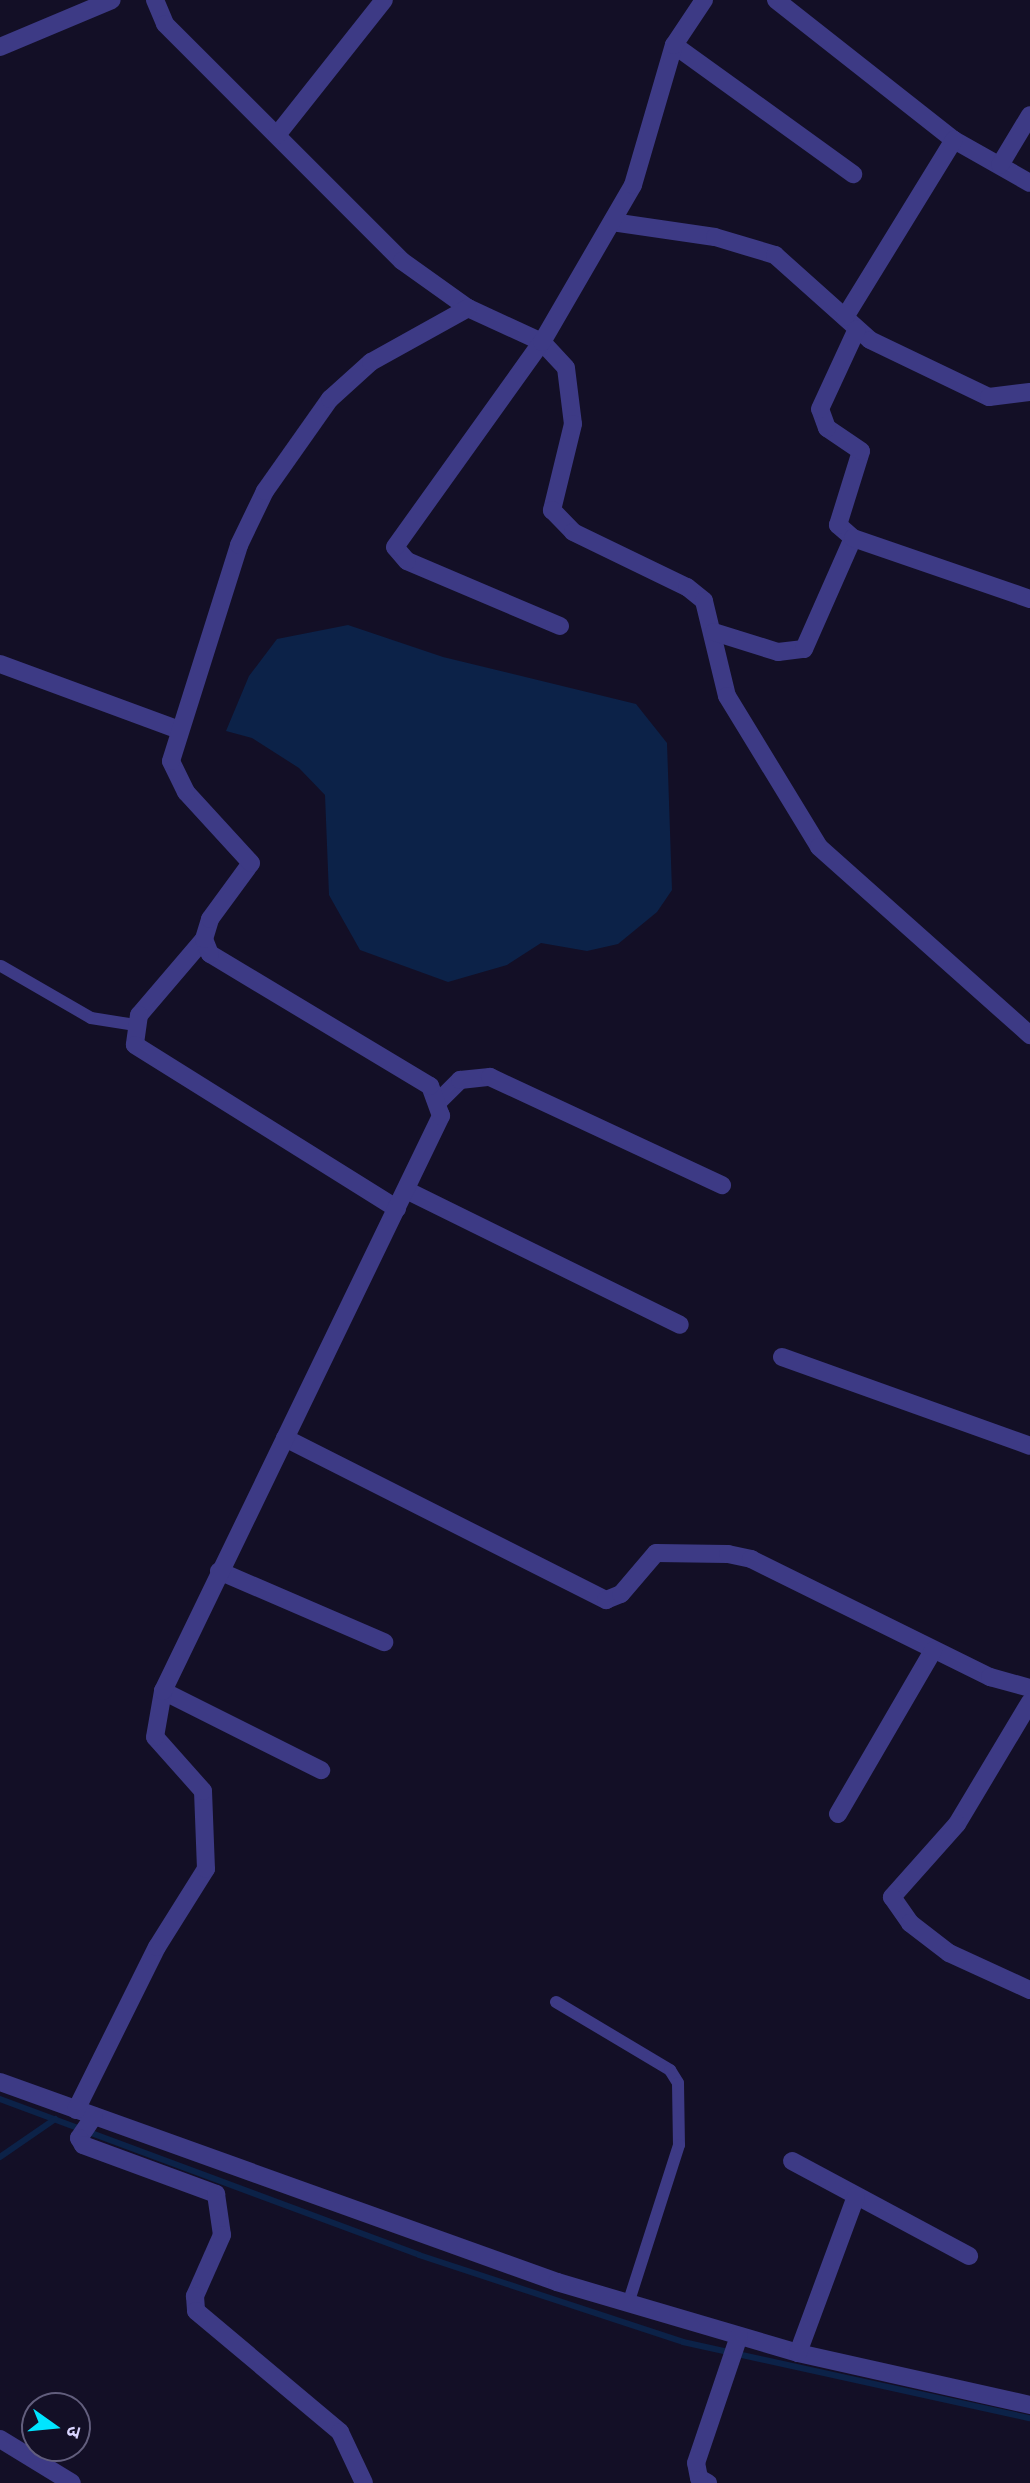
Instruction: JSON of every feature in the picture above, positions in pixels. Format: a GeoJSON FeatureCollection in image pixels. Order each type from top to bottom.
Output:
{"type":"FeatureCollection","features":[{"type":"Feature","properties":{"kind":"street"},"geometry":{"type":"LineString","coordinates":[[0,47],[112,0]]}},
{"type":"Feature","properties":{"kind":"street"},"geometry":{"type":"LineString","coordinates":[[155,0],[165,24],[402,261],[468,307],[542,342],[566,368],[572,393],[573,424],[552,510],[573,531],[687,587],[704,601],[714,632],[727,696],[819,847],[1030,1035]]}},
{"type":"Feature","properties":{"kind":"street"},"geometry":{"type":"LineString","coordinates":[[277,135],[384,0]]}},
{"type":"Feature","properties":{"kind":"street"},"geometry":{"type":"LineString","coordinates":[[560,626],[407,561],[395,547],[542,342],[612,222],[648,149],[674,45],[704,0]]}},
{"type":"Feature","properties":{"kind":"street"},"geometry":{"type":"LineString","coordinates":[[776,0],[954,140],[1030,183]]}},
{"type":"Feature","properties":{"kind":"street"},"geometry":{"type":"LineString","coordinates":[[674,45],[853,174]]}},
{"type":"Feature","properties":{"kind":"street"},"geometry":{"type":"LineString","coordinates":[[1000,165],[1030,115]]}},
{"type":"Feature","properties":{"kind":"street"},"geometry":{"type":"LineString","coordinates":[[954,140],[851,323],[820,409],[827,428],[862,456],[838,524],[853,538],[1030,599]]}},
{"type":"Feature","properties":{"kind":"street"},"geometry":{"type":"LineString","coordinates":[[612,222],[715,237],[775,255],[851,323],[969,391],[989,397],[1030,392]]}},
{"type":"Feature","properties":{"kind":"street"},"geometry":{"type":"LineString","coordinates":[[397,1209],[141,1050],[135,1045],[135,1025],[204,939],[210,919],[251,863],[176,776],[171,761],[239,545],[292,450],[330,399],[372,362],[468,307]]}},
{"type":"Feature","properties":{"kind":"street"},"geometry":{"type":"LineString","coordinates":[[714,632],[778,652],[804,649],[853,538]]}},
{"type":"Feature","properties":{"kind":"street"},"geometry":{"type":"LineString","coordinates":[[0,664],[179,730]]}},
{"type":"Feature","properties":{"kind":"street"},"geometry":{"type":"LineString","coordinates":[[76,2110],[157,1947],[206,1869],[204,1791],[155,1737],[163,1690],[441,1116],[439,1101],[430,1086],[210,954],[204,939]]}},
{"type":"Feature","properties":{"kind":"street"},"geometry":{"type":"LineString","coordinates":[[439,1101],[460,1080],[490,1077],[722,1185]]}},
{"type":"Feature","properties":{"kind":"street"},"geometry":{"type":"LineString","coordinates":[[407,1190],[680,1325]]}},
{"type":"Feature","properties":{"kind":"street"},"geometry":{"type":"LineString","coordinates":[[782,1357],[1030,1446]]}},
{"type":"Feature","properties":{"kind":"street"},"geometry":{"type":"LineString","coordinates":[[285,1438],[606,1600],[621,1594],[656,1553],[729,1554],[751,1559],[933,1651],[1030,1688]]}},
{"type":"Feature","properties":{"kind":"street"},"geometry":{"type":"LineString","coordinates":[[219,1570],[384,1642]]}},
{"type":"Feature","properties":{"kind":"street"},"geometry":{"type":"LineString","coordinates":[[838,1814],[933,1651]]}},
{"type":"Feature","properties":{"kind":"street"},"geometry":{"type":"LineString","coordinates":[[163,1690],[321,1770]]}},
{"type":"Feature","properties":{"kind":"street"},"geometry":{"type":"LineString","coordinates":[[1030,1702],[957,1824],[892,1897],[910,1923],[949,1953],[1030,1990]]}},
{"type":"Feature","properties":{"kind":"street"},"geometry":{"type":"LineString","coordinates":[[0,2082],[76,2110],[87,2127],[216,2194],[222,2235],[195,2296],[196,2311],[340,2432],[364,2483]]}},
{"type":"Feature","properties":{"kind":"street"},"geometry":{"type":"LineString","coordinates":[[87,2127],[628,2304],[735,2348],[799,2353],[1030,2405]]}},
{"type":"Feature","properties":{"kind":"street"},"geometry":{"type":"LineString","coordinates":[[792,2161],[969,2256]]}},
{"type":"Feature","properties":{"kind":"street"},"geometry":{"type":"LineString","coordinates":[[799,2353],[856,2196]]}},
{"type":"Feature","properties":{"kind":"street"},"geometry":{"type":"LineString","coordinates":[[708,2483],[699,2478],[696,2463],[735,2348]]}},
{"type":"Feature","properties":{"kind":"street"},"geometry":{"type":"LineString","coordinates":[[0,2440],[72,2483]]}},
{"type":"Feature","properties":{"kind":"lane"},"geometry":{"type":"LineString","coordinates":[[1,966],[91,1018],[135,1025]]}},
{"type":"Feature","properties":{"kind":"lane"},"geometry":{"type":"LineString","coordinates":[[556,2002],[670,2070],[678,2084],[679,2145],[628,2304]]}},
{"type":"Feature","properties":{"kind":"water"},"geometry":{"type":"Polygon","coordinates":[[[348,625],[443,657],[636,704],[667,743],[672,890],[657,912],[618,944],[587,951],[541,943],[507,965],[448,982],[360,950],[329,895],[325,795],[299,768],[252,738],[226,731],[249,676],[277,639],[348,625]]]}},
{"type":"Feature","properties":{"kind":"waterway"},"geometry":{"type":"LineString","coordinates":[[0,2099],[419,2255],[683,2342],[1030,2418]]}},
{"type":"Feature","properties":{"kind":"waterway"},"geometry":{"type":"LineString","coordinates":[[0,2157],[55,2119]]}}]}
